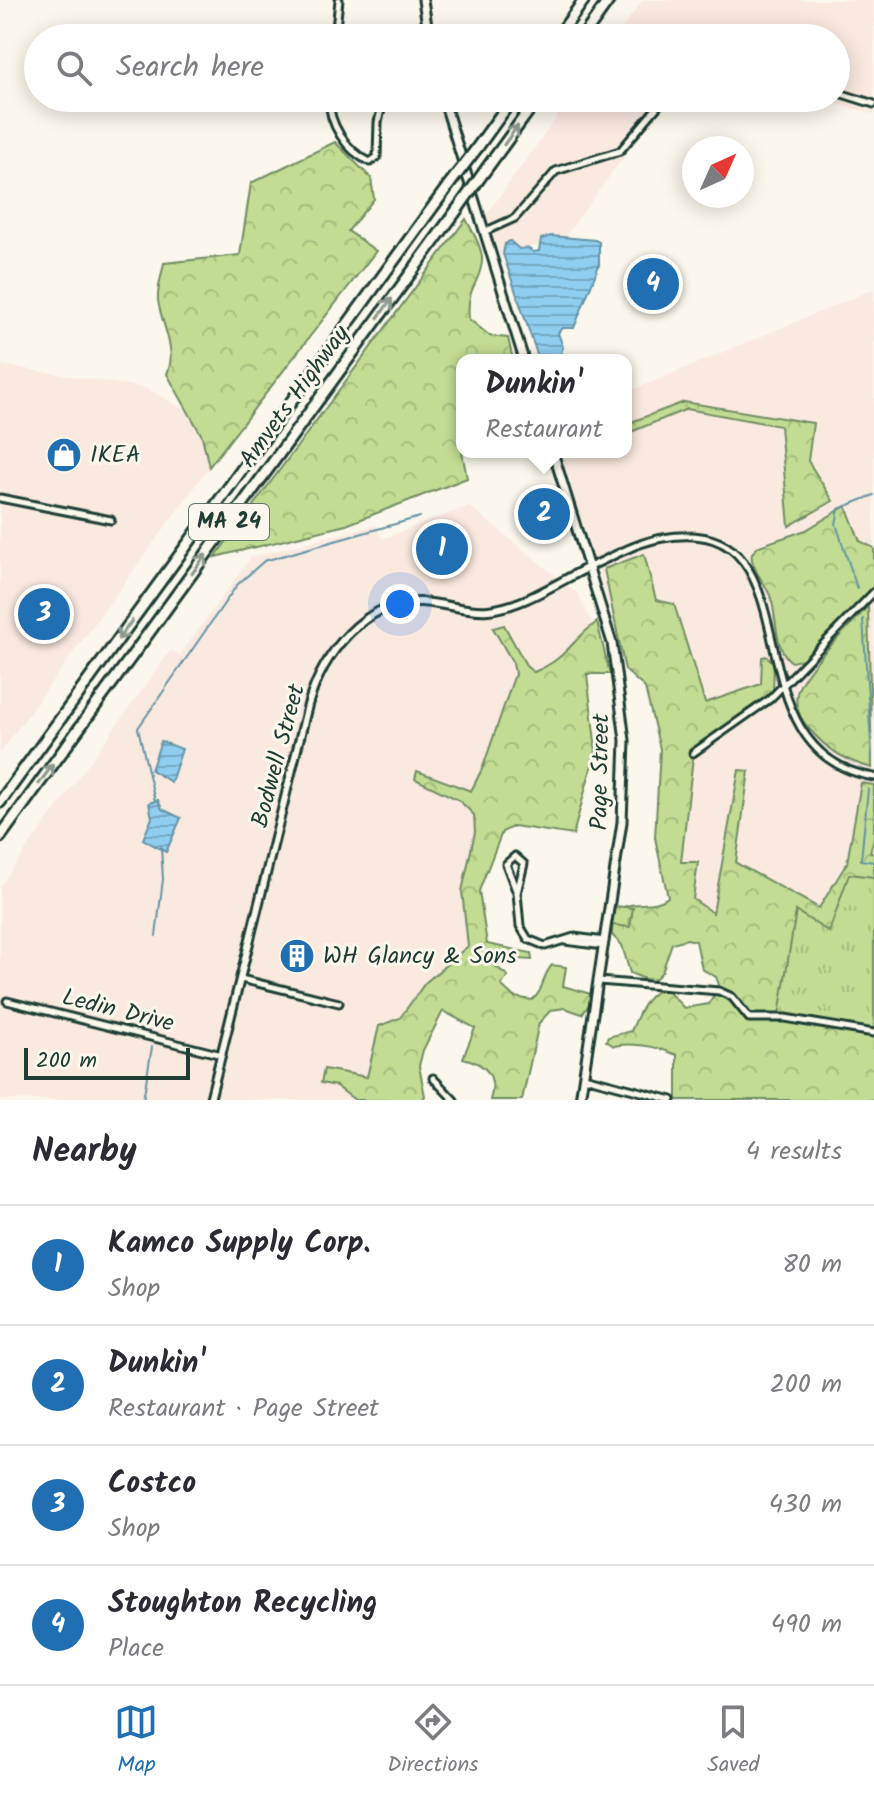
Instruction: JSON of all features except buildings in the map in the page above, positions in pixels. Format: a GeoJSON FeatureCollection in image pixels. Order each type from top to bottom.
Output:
{"type":"FeatureCollection","features":[{"type":"Feature","properties":{"kind":"highway"},"geometry":{"type":"LineString","coordinates":[[567,24],[584,0]]}},
{"type":"Feature","properties":{"kind":"highway"},"geometry":{"type":"LineString","coordinates":[[592,24],[609,0]]}},
{"type":"Feature","properties":{"kind":"highway","name":"Amvets Highway"},"geometry":{"type":"LineString","coordinates":[[0,802],[503,112]]}},
{"type":"Feature","properties":{"kind":"highway","name":"Amvets Highway"},"geometry":{"type":"LineString","coordinates":[[0,837],[528,112]]}},
{"type":"Feature","properties":{"kind":"main road"},"geometry":{"type":"LineString","coordinates":[[423,0],[427,24]]}},
{"type":"Feature","properties":{"kind":"main road"},"geometry":{"type":"LineString","coordinates":[[447,112],[522,354]]}},
{"type":"Feature","properties":{"kind":"main road","name":"Page Street"},"geometry":{"type":"LineString","coordinates":[[555,458],[615,656],[625,740],[623,814],[580,1100]]}},
{"type":"Feature","properties":{"kind":"street"},"geometry":{"type":"LineString","coordinates":[[336,24],[339,0]]}},
{"type":"Feature","properties":{"kind":"street"},"geometry":{"type":"LineString","coordinates":[[850,96],[874,104]]}},
{"type":"Feature","properties":{"kind":"street"},"geometry":{"type":"LineString","coordinates":[[331,112],[343,138],[366,161],[376,160],[382,112]]}},
{"type":"Feature","properties":{"kind":"street"},"geometry":{"type":"LineString","coordinates":[[484,232],[515,218],[556,171],[620,151],[653,112]]}},
{"type":"Feature","properties":{"kind":"street"},"geometry":{"type":"LineString","coordinates":[[0,498],[111,520]]}},
{"type":"Feature","properties":{"kind":"street"},"geometry":{"type":"LineString","coordinates":[[589,567],[662,538],[698,537],[732,551],[745,562],[758,586],[793,718],[814,747],[839,765],[874,777]]}},
{"type":"Feature","properties":{"kind":"street","name":"Bodwell Street"},"geometry":{"type":"LineString","coordinates":[[210,1100],[313,690],[348,634],[368,617],[395,604],[421,602],[470,610],[497,609],[589,567]]}},
{"type":"Feature","properties":{"kind":"street"},"geometry":{"type":"LineString","coordinates":[[693,753],[750,715],[784,686],[874,592]]}},
{"type":"Feature","properties":{"kind":"street"},"geometry":{"type":"LineString","coordinates":[[517,893],[523,862],[515,856],[507,862],[517,893],[520,926],[528,939],[545,946],[576,937],[604,944]]}},
{"type":"Feature","properties":{"kind":"street"},"geometry":{"type":"LineString","coordinates":[[509,874],[515,879],[521,875]]}},
{"type":"Feature","properties":{"kind":"street"},"geometry":{"type":"LineString","coordinates":[[241,979],[339,1003]]}},
{"type":"Feature","properties":{"kind":"street"},"geometry":{"type":"LineString","coordinates":[[599,981],[719,991],[732,997],[749,1018],[785,1018],[874,1033]]}},
{"type":"Feature","properties":{"kind":"street","name":"Ledin Drive"},"geometry":{"type":"LineString","coordinates":[[7,1001],[222,1055]]}},
{"type":"Feature","properties":{"kind":"street"},"geometry":{"type":"LineString","coordinates":[[584,1077],[672,1100]]}},
{"type":"Feature","properties":{"kind":"street"},"geometry":{"type":"LineString","coordinates":[[433,1078],[454,1100]]}},
{"type":"Feature","properties":{"kind":"shaded area"},"geometry":{"type":"Polygon","coordinates":[[[643,0],[874,0],[874,114],[850,108],[850,24],[625,24],[643,0]]]}},
{"type":"Feature","properties":{"kind":"shaded area"},"geometry":{"type":"Polygon","coordinates":[[[561,112],[656,112],[565,237],[500,257],[486,215],[561,112]]]}},
{"type":"Feature","properties":{"kind":"shaded area"},"geometry":{"type":"Polygon","coordinates":[[[874,289],[874,548],[860,541],[846,506],[806,530],[755,549],[751,558],[770,595],[777,629],[803,659],[874,586],[874,877],[830,932],[745,932],[684,922],[674,872],[661,608],[614,623],[563,459],[632,458],[632,432],[687,409],[781,426],[789,525],[833,500],[808,461],[813,423],[685,402],[632,422],[632,390],[874,289]],[[868,607],[796,701],[803,722],[827,747],[846,759],[871,768],[868,607]]]}},
{"type":"Feature","properties":{"kind":"shaded area"},"geometry":{"type":"Polygon","coordinates":[[[0,365],[146,388],[187,411],[205,444],[209,467],[0,753],[0,365]]]}},
{"type":"Feature","properties":{"kind":"shaded area"},"geometry":{"type":"Polygon","coordinates":[[[469,506],[578,594],[598,635],[553,686],[477,890],[488,946],[377,1100],[0,1100],[0,886],[171,650],[180,655],[251,557],[376,525],[382,539],[469,506]]]}},
{"type":"Feature","properties":{"kind":"green space"},"geometry":{"type":"Polygon","coordinates":[[[335,142],[371,178],[374,199],[348,231],[376,251],[209,467],[202,436],[167,374],[170,346],[158,300],[164,263],[240,255],[251,183],[335,142]]]}},
{"type":"Feature","properties":{"kind":"green space"},"geometry":{"type":"Polygon","coordinates":[[[466,219],[482,257],[469,300],[469,319],[490,336],[508,338],[512,354],[456,354],[456,458],[463,458],[467,478],[346,525],[215,557],[466,219]]]}},
{"type":"Feature","properties":{"kind":"green space"},"geometry":{"type":"Polygon","coordinates":[[[684,402],[813,423],[808,461],[833,501],[789,526],[780,426],[687,409],[632,432],[632,422],[684,402]]]}},
{"type":"Feature","properties":{"kind":"green space"},"geometry":{"type":"Polygon","coordinates":[[[846,506],[860,541],[874,548],[874,586],[803,659],[792,662],[782,650],[771,598],[753,564],[752,553],[759,546],[806,530],[846,506]]]}},
{"type":"Feature","properties":{"kind":"green space"},"geometry":{"type":"Polygon","coordinates":[[[644,554],[656,600],[674,604],[705,703],[761,684],[762,657],[766,656],[774,663],[773,692],[693,757],[681,862],[698,862],[693,899],[713,913],[739,770],[749,771],[736,863],[819,908],[847,863],[861,783],[874,785],[874,838],[870,852],[874,854],[874,1100],[677,1100],[677,1055],[646,1046],[614,1046],[606,1041],[608,1037],[631,1031],[644,1005],[658,991],[665,988],[684,1008],[709,1004],[719,985],[716,977],[702,969],[696,941],[687,939],[672,943],[662,972],[652,982],[630,973],[622,945],[612,935],[614,921],[624,907],[659,902],[668,897],[655,838],[660,749],[645,688],[625,670],[604,569],[644,554]]]}},
{"type":"Feature","properties":{"kind":"green space"},"geometry":{"type":"Polygon","coordinates":[[[868,606],[872,768],[840,755],[819,739],[803,720],[796,700],[807,673],[868,606]]]}},
{"type":"Feature","properties":{"kind":"green space"},"geometry":{"type":"Polygon","coordinates":[[[597,622],[610,674],[587,674],[596,750],[573,835],[514,826],[502,832],[479,891],[487,944],[531,953],[532,960],[505,958],[494,965],[508,976],[501,985],[514,997],[532,1000],[552,965],[566,967],[563,986],[591,994],[591,1002],[582,1014],[565,1008],[551,1010],[539,1023],[522,1100],[490,1100],[492,1084],[488,1072],[478,1063],[463,1058],[475,1028],[443,1011],[423,1050],[419,1066],[425,1096],[422,1100],[355,1100],[336,1086],[321,1083],[324,1069],[367,1077],[379,1026],[400,1018],[425,983],[468,946],[462,891],[475,832],[474,815],[459,800],[415,779],[417,771],[471,791],[483,767],[515,674],[513,663],[493,628],[504,625],[527,667],[534,672],[554,661],[597,622]]]}},
{"type":"Feature","properties":{"kind":"green space"},"geometry":{"type":"Polygon","coordinates":[[[849,874],[874,877],[874,1030],[779,1015],[796,911],[829,932],[849,874]]]}},
{"type":"Feature","properties":{"kind":"green space"},"geometry":{"type":"Polygon","coordinates":[[[615,906],[633,908],[630,927],[612,925],[615,906]]]}},
{"type":"Feature","properties":{"kind":"water"},"geometry":{"type":"Polygon","coordinates":[[[551,236],[599,242],[599,265],[574,328],[562,328],[558,333],[563,347],[561,354],[537,354],[503,254],[505,244],[510,241],[519,249],[539,251],[541,239],[551,236]]]}},
{"type":"Feature","properties":{"kind":"water"},"geometry":{"type":"Polygon","coordinates":[[[161,741],[182,749],[171,782],[151,770],[161,741]]]}},
{"type":"Feature","properties":{"kind":"water"},"geometry":{"type":"Polygon","coordinates":[[[158,800],[162,809],[181,818],[166,852],[143,839],[152,818],[149,803],[158,800]]]}},
{"type":"Feature","properties":{"kind":"waterway"},"geometry":{"type":"LineString","coordinates":[[857,588],[836,524],[839,509],[874,495]]}},
{"type":"Feature","properties":{"kind":"waterway"},"geometry":{"type":"LineString","coordinates":[[155,801],[138,728],[237,585],[264,561],[420,517]]}},
{"type":"Feature","properties":{"kind":"waterway"},"geometry":{"type":"LineString","coordinates":[[863,619],[872,759]]}},
{"type":"Feature","properties":{"kind":"waterway"},"geometry":{"type":"LineString","coordinates":[[868,789],[861,860],[874,862]]}},
{"type":"Feature","properties":{"kind":"waterway"},"geometry":{"type":"LineString","coordinates":[[156,936],[163,879],[161,847]]}},
{"type":"Feature","properties":{"kind":"waterway"},"geometry":{"type":"LineString","coordinates":[[143,1100],[152,1047]]}},
{"type":"Feature","properties":{"kind":"place","name":"Stoughton Recycling"},"geometry":{"type":"Point","coordinates":[653,284]}},
{"type":"Feature","properties":{"kind":"place","name":"IKEA"},"geometry":{"type":"Point","coordinates":[64,455]}},
{"type":"Feature","properties":{"kind":"place","name":"Dunkin'"},"geometry":{"type":"Point","coordinates":[544,514]}},
{"type":"Feature","properties":{"kind":"place","name":"Kamco Supply Corp."},"geometry":{"type":"Point","coordinates":[442,549]}},
{"type":"Feature","properties":{"kind":"place","name":"Costco"},"geometry":{"type":"Point","coordinates":[44,614]}},
{"type":"Feature","properties":{"kind":"place","name":"WH Glancy & Sons"},"geometry":{"type":"Point","coordinates":[297,956]}}]}
